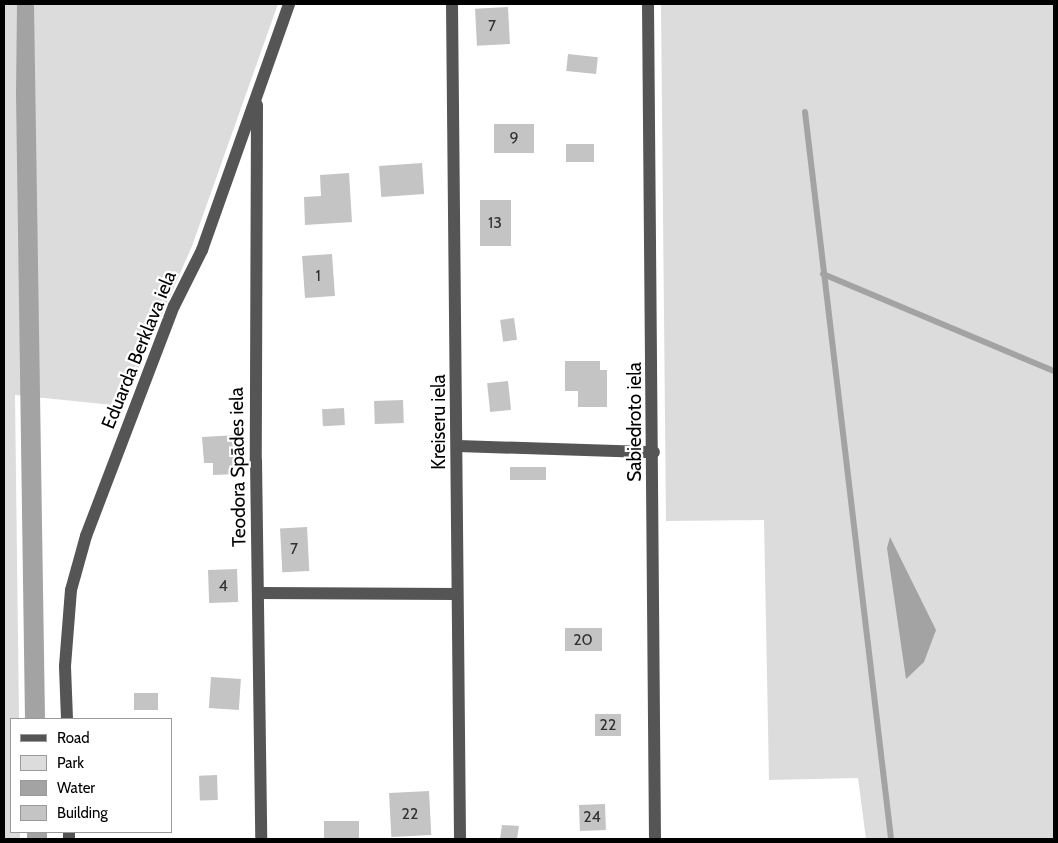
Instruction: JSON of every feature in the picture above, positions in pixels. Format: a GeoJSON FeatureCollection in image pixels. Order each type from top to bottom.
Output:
{"type":"FeatureCollection","features":[{"type":"Feature","properties":{"kind":"street","name":"Eduarda Berklava iela"},"geometry":{"type":"LineString","coordinates":[[67,718],[65,666],[71,590],[86,536],[174,306],[202,250],[289,4]]}},
{"type":"Feature","properties":{"kind":"street","name":"Kreiseru iela"},"geometry":{"type":"LineString","coordinates":[[452,4],[458,446],[457,594],[460,839]]}},
{"type":"Feature","properties":{"kind":"street","name":"Sabiedroto iela"},"geometry":{"type":"LineString","coordinates":[[648,4],[654,452],[655,839]]}},
{"type":"Feature","properties":{"kind":"street","name":"Teodora Spādes iela"},"geometry":{"type":"LineString","coordinates":[[257,94],[256,461],[260,593],[261,839]]}},
{"type":"Feature","properties":{"kind":"street"},"geometry":{"type":"LineString","coordinates":[[458,446],[654,452]]}},
{"type":"Feature","properties":{"kind":"street"},"geometry":{"type":"LineString","coordinates":[[260,593],[457,594]]}},
{"type":"Feature","properties":{"kind":"green space"},"geometry":{"type":"Polygon","coordinates":[[[4,4],[278,4],[192,246],[122,406],[15,395],[19,718],[10,718],[10,833],[20,833],[20,839],[4,839],[4,4]]]}},
{"type":"Feature","properties":{"kind":"green space"},"geometry":{"type":"Polygon","coordinates":[[[661,4],[1054,4],[1054,839],[866,839],[858,778],[769,780],[764,520],[666,521],[661,4]]]}},
{"type":"Feature","properties":{"kind":"water"},"geometry":{"type":"Polygon","coordinates":[[[17,4],[34,4],[45,718],[25,718],[16,94],[17,4]]]}},
{"type":"Feature","properties":{"kind":"water"},"geometry":{"type":"Polygon","coordinates":[[[890,537],[936,630],[924,662],[906,679],[887,548],[890,537]]]}},
{"type":"Feature","properties":{"kind":"water"},"geometry":{"type":"Polygon","coordinates":[[[27,833],[47,833],[47,839],[27,839],[27,833]]]}},
{"type":"Feature","properties":{"kind":"building"},"geometry":{"type":"Polygon","coordinates":[[[508,7],[510,44],[477,46],[475,9],[508,7]]]}},
{"type":"Feature","properties":{"kind":"building"},"geometry":{"type":"Polygon","coordinates":[[[568,54],[598,57],[596,74],[566,71],[568,54]]]}},
{"type":"Feature","properties":{"kind":"building"},"geometry":{"type":"Polygon","coordinates":[[[494,124],[534,124],[534,153],[494,153],[494,124]]]}},
{"type":"Feature","properties":{"kind":"building"},"geometry":{"type":"Polygon","coordinates":[[[566,144],[594,144],[594,162],[566,162],[566,144]]]}},
{"type":"Feature","properties":{"kind":"building"},"geometry":{"type":"Polygon","coordinates":[[[422,163],[424,194],[381,197],[379,166],[422,163]]]}},
{"type":"Feature","properties":{"kind":"building"},"geometry":{"type":"Polygon","coordinates":[[[349,173],[352,222],[305,225],[304,197],[321,196],[320,175],[349,173]]]}},
{"type":"Feature","properties":{"kind":"building"},"geometry":{"type":"Polygon","coordinates":[[[480,200],[511,200],[511,246],[480,246],[480,200]]]}},
{"type":"Feature","properties":{"kind":"building"},"geometry":{"type":"Polygon","coordinates":[[[332,254],[335,296],[305,298],[302,256],[332,254]]]}},
{"type":"Feature","properties":{"kind":"building"},"geometry":{"type":"Polygon","coordinates":[[[514,318],[517,340],[503,342],[500,320],[514,318]]]}},
{"type":"Feature","properties":{"kind":"building"},"geometry":{"type":"Polygon","coordinates":[[[565,361],[600,361],[600,370],[607,370],[607,407],[578,407],[578,391],[565,391],[565,361]]]}},
{"type":"Feature","properties":{"kind":"building"},"geometry":{"type":"Polygon","coordinates":[[[508,381],[511,410],[490,412],[487,383],[508,381]]]}},
{"type":"Feature","properties":{"kind":"building"},"geometry":{"type":"Polygon","coordinates":[[[403,400],[404,423],[375,424],[374,401],[403,400]]]}},
{"type":"Feature","properties":{"kind":"building"},"geometry":{"type":"Polygon","coordinates":[[[344,408],[345,425],[323,426],[322,409],[344,408]]]}},
{"type":"Feature","properties":{"kind":"building"},"geometry":{"type":"Polygon","coordinates":[[[237,435],[239,474],[213,475],[213,463],[204,463],[202,437],[237,435]]]}},
{"type":"Feature","properties":{"kind":"building"},"geometry":{"type":"Polygon","coordinates":[[[510,467],[546,467],[546,480],[510,480],[510,467]]]}},
{"type":"Feature","properties":{"kind":"building"},"geometry":{"type":"Polygon","coordinates":[[[307,527],[309,571],[282,572],[280,528],[307,527]]]}},
{"type":"Feature","properties":{"kind":"building"},"geometry":{"type":"Polygon","coordinates":[[[237,569],[238,602],[209,603],[208,570],[237,569]]]}},
{"type":"Feature","properties":{"kind":"building"},"geometry":{"type":"Polygon","coordinates":[[[565,628],[602,628],[602,651],[565,651],[565,628]]]}},
{"type":"Feature","properties":{"kind":"building"},"geometry":{"type":"Polygon","coordinates":[[[211,677],[241,679],[239,710],[209,708],[211,677]]]}},
{"type":"Feature","properties":{"kind":"building"},"geometry":{"type":"Polygon","coordinates":[[[134,693],[158,693],[158,710],[134,710],[134,693]]]}},
{"type":"Feature","properties":{"kind":"building"},"geometry":{"type":"Polygon","coordinates":[[[595,714],[621,714],[621,736],[595,736],[595,714]]]}},
{"type":"Feature","properties":{"kind":"building"},"geometry":{"type":"Polygon","coordinates":[[[217,775],[218,800],[200,801],[199,776],[217,775]]]}},
{"type":"Feature","properties":{"kind":"building"},"geometry":{"type":"Polygon","coordinates":[[[429,791],[431,835],[391,837],[389,793],[429,791]]]}},
{"type":"Feature","properties":{"kind":"building"},"geometry":{"type":"Polygon","coordinates":[[[605,804],[606,830],[580,831],[579,805],[605,804]]]}},
{"type":"Feature","properties":{"kind":"building"},"geometry":{"type":"Polygon","coordinates":[[[324,821],[359,821],[359,839],[324,839],[324,821]]]}},
{"type":"Feature","properties":{"kind":"building"},"geometry":{"type":"Polygon","coordinates":[[[502,825],[519,826],[517,839],[500,839],[502,825]]]}},
{"type":"Feature","properties":{"kind":"waterway"},"geometry":{"type":"LineString","coordinates":[[805,112],[891,839]]}},
{"type":"Feature","properties":{"kind":"waterway"},"geometry":{"type":"LineString","coordinates":[[823,274],[1054,371]]}}]}
